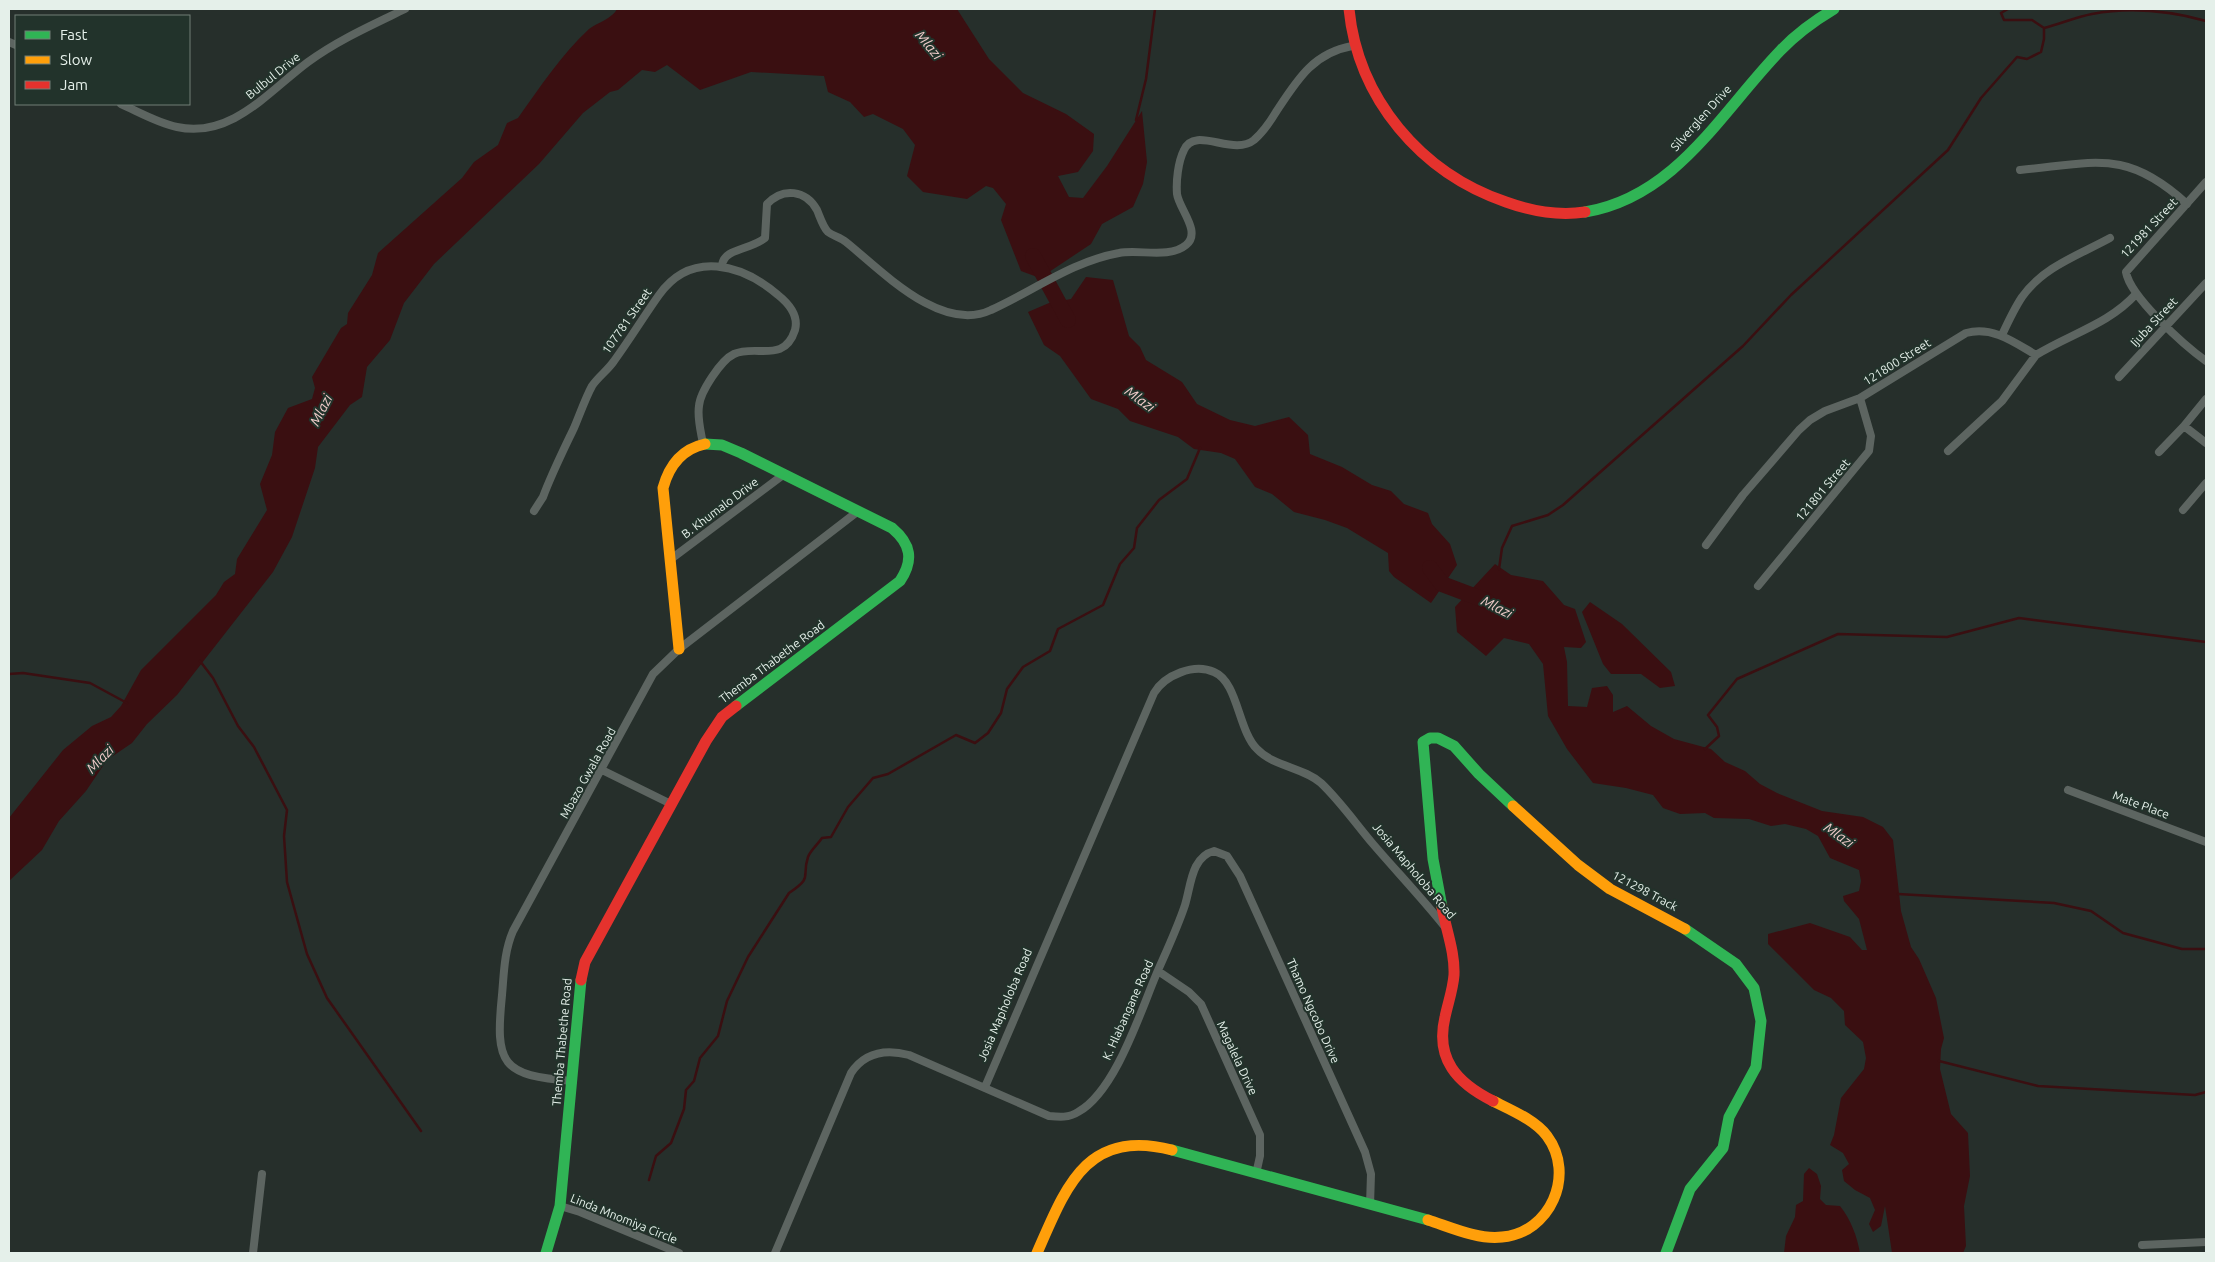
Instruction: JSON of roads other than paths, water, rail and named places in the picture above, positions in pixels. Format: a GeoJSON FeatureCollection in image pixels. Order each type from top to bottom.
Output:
{"type":"FeatureCollection","features":[{"type":"Feature","properties":{"kind":"street","name":"Bulbul Drive"},"geometry":{"type":"LineString","coordinates":[[123,105],[177,127],[195,129],[218,126],[259,103],[322,52],[404,9]]}},
{"type":"Feature","properties":{"kind":"street","name":"Silverglen Drive"},"geometry":{"type":"LineString","coordinates":[[1349,9],[1352,46],[1366,80],[1387,112],[1410,141],[1437,167],[1467,186],[1513,204],[1552,214],[1573,215],[1591,213],[1616,206],[1636,195],[1676,166],[1708,136],[1781,49],[1806,26],[1834,9]]}},
{"type":"Feature","properties":{"kind":"street"},"geometry":{"type":"LineString","coordinates":[[722,266],[722,260],[728,253],[752,247],[765,238],[767,204],[778,196],[793,192],[801,195],[812,204],[828,232],[845,241],[932,307],[947,313],[978,314],[991,310],[1022,293],[1096,259],[1120,252],[1173,251],[1186,245],[1192,233],[1179,202],[1177,189],[1183,152],[1186,146],[1191,142],[1202,140],[1230,146],[1250,143],[1265,129],[1314,62],[1331,51],[1352,46]]}},
{"type":"Feature","properties":{"kind":"street"},"geometry":{"type":"LineString","coordinates":[[2020,170],[2088,162],[2125,165],[2154,177],[2187,204]]}},
{"type":"Feature","properties":{"kind":"street","name":"121981 Street"},"geometry":{"type":"LineString","coordinates":[[2206,182],[2126,272],[2127,278],[2136,294],[2166,326],[2206,361]]}},
{"type":"Feature","properties":{"kind":"street"},"geometry":{"type":"LineString","coordinates":[[2002,335],[2021,298],[2031,286],[2059,265],[2110,238]]}},
{"type":"Feature","properties":{"kind":"street","name":"107781 Street"},"geometry":{"type":"LineString","coordinates":[[534,511],[592,387],[613,362],[661,292],[686,273],[699,268],[722,266],[747,272],[767,286],[790,306],[796,325],[790,340],[778,350],[738,352],[724,361],[706,388],[699,406],[703,444]]}},
{"type":"Feature","properties":{"kind":"street","name":"Ijuba Street"},"geometry":{"type":"LineString","coordinates":[[2119,377],[2206,283]]}},
{"type":"Feature","properties":{"kind":"street"},"geometry":{"type":"LineString","coordinates":[[1948,452],[2002,401],[2036,355],[2071,335],[2103,321],[2136,294]]}},
{"type":"Feature","properties":{"kind":"street","name":"121800 Street"},"geometry":{"type":"LineString","coordinates":[[1706,544],[1743,495],[1799,430],[1825,411],[1860,398],[1966,333],[1982,331],[2002,335],[2036,355]]}},
{"type":"Feature","properties":{"kind":"street","name":"121801 Street"},"geometry":{"type":"LineString","coordinates":[[1758,586],[1869,451],[1871,436],[1860,398]]}},
{"type":"Feature","properties":{"kind":"street"},"geometry":{"type":"LineString","coordinates":[[2159,452],[2206,399]]}},
{"type":"Feature","properties":{"kind":"street"},"geometry":{"type":"LineString","coordinates":[[2184,426],[2206,442]]}},
{"type":"Feature","properties":{"kind":"street"},"geometry":{"type":"LineString","coordinates":[[679,649],[664,502],[664,480],[677,459],[687,451],[703,444]]}},
{"type":"Feature","properties":{"kind":"street","name":"Themba Thabethe Road"},"geometry":{"type":"LineString","coordinates":[[546,1253],[560,1206],[584,966],[706,741],[722,718],[895,586],[907,572],[911,557],[906,541],[892,528],[728,448],[715,444],[703,444]]}},
{"type":"Feature","properties":{"kind":"street","name":"B. Khumalo Drive"},"geometry":{"type":"LineString","coordinates":[[671,559],[783,475]]}},
{"type":"Feature","properties":{"kind":"street"},"geometry":{"type":"LineString","coordinates":[[2183,510],[2206,482]]}},
{"type":"Feature","properties":{"kind":"street","name":"Mbazo Gwala Road"},"geometry":{"type":"LineString","coordinates":[[572,1081],[537,1078],[518,1071],[507,1060],[498,1034],[507,944],[513,931],[653,674],[679,649],[858,512]]}},
{"type":"Feature","properties":{"kind":"street","name":"Josia Mapholoba Road"},"geometry":{"type":"LineString","coordinates":[[985,1088],[1154,693],[1162,682],[1176,675],[1204,669],[1222,676],[1232,693],[1243,727],[1256,748],[1264,755],[1320,783],[1446,928],[1454,966],[1442,1030],[1443,1049],[1447,1063],[1470,1088],[1521,1115],[1545,1132],[1553,1143],[1559,1159],[1558,1190],[1554,1200],[1536,1223],[1502,1238],[1476,1235],[1152,1146],[1142,1144],[1116,1148],[1100,1155],[1073,1177],[1037,1253]]}},
{"type":"Feature","properties":{"kind":"street","name":"121298 Track"},"geometry":{"type":"LineString","coordinates":[[1446,928],[1434,859],[1423,754],[1423,742],[1434,738],[1442,739],[1454,746],[1479,774],[1578,865],[1610,889],[1670,919],[1720,952],[1736,964],[1754,988],[1761,1021],[1756,1067],[1729,1117],[1723,1148],[1690,1189],[1666,1253]]}},
{"type":"Feature","properties":{"kind":"street"},"geometry":{"type":"LineString","coordinates":[[602,770],[671,804]]}},
{"type":"Feature","properties":{"kind":"street","name":"Mate Place"},"geometry":{"type":"LineString","coordinates":[[2068,790],[2206,842]]}},
{"type":"Feature","properties":{"kind":"street","name":"Thamo Ngcobo Drive"},"geometry":{"type":"LineString","coordinates":[[1203,856],[1214,851],[1223,853],[1232,862],[1240,876],[1368,1160],[1372,1184],[1370,1205]]}},
{"type":"Feature","properties":{"kind":"street","name":"K. Hlabangane Road"},"geometry":{"type":"LineString","coordinates":[[775,1253],[851,1073],[863,1060],[875,1053],[902,1053],[1049,1116],[1063,1117],[1078,1113],[1099,1092],[1122,1058],[1185,905],[1194,871],[1203,856]]}},
{"type":"Feature","properties":{"kind":"street","name":"Magalela Drive"},"geometry":{"type":"LineString","coordinates":[[1158,971],[1189,992],[1201,1004],[1260,1135],[1260,1156],[1256,1174]]}},
{"type":"Feature","properties":{"kind":"street"},"geometry":{"type":"LineString","coordinates":[[253,1253],[262,1174]]}},
{"type":"Feature","properties":{"kind":"street","name":"Linda Mnomiya Circle"},"geometry":{"type":"LineString","coordinates":[[560,1206],[580,1212],[679,1253]]}},
{"type":"Feature","properties":{"kind":"street"},"geometry":{"type":"LineString","coordinates":[[2142,1245],[2206,1242]]}},
{"type":"Feature","properties":{"kind":"water"},"geometry":{"type":"Polygon","coordinates":[[[617,9],[957,9],[989,59],[1023,93],[1066,114],[1094,134],[1093,151],[1078,172],[1058,176],[1069,197],[1083,198],[1107,166],[1142,111],[1147,162],[1143,184],[1133,207],[1102,224],[1091,244],[1040,278],[1021,271],[1001,220],[1006,204],[993,188],[986,186],[967,199],[923,192],[907,176],[915,145],[903,129],[873,114],[864,117],[850,102],[828,92],[824,76],[751,72],[700,90],[667,65],[655,72],[642,70],[618,90],[610,92],[583,113],[539,164],[434,264],[404,303],[390,340],[367,367],[362,397],[350,405],[318,447],[315,468],[292,537],[273,572],[177,695],[147,724],[132,743],[107,760],[86,791],[59,821],[42,850],[9,881],[9,818],[63,750],[92,726],[111,717],[121,706],[141,670],[216,595],[224,582],[235,574],[237,559],[267,510],[260,484],[272,455],[275,432],[288,408],[312,399],[315,388],[312,377],[341,328],[347,324],[348,313],[372,275],[378,253],[462,178],[474,162],[498,145],[507,123],[518,118],[569,50],[589,29],[608,18],[617,9]]]}},
{"type":"Feature","properties":{"kind":"water"},"geometry":{"type":"Polygon","coordinates":[[[1086,277],[1113,280],[1129,336],[1140,347],[1146,360],[1182,382],[1197,404],[1230,420],[1255,426],[1289,417],[1308,435],[1310,454],[1342,467],[1372,485],[1391,491],[1404,504],[1428,513],[1432,524],[1450,544],[1457,565],[1431,603],[1394,577],[1389,571],[1388,553],[1347,528],[1294,512],[1272,494],[1255,487],[1235,459],[1221,453],[1194,449],[1178,437],[1130,421],[1118,409],[1091,399],[1060,356],[1044,345],[1028,312],[1049,303],[1071,299],[1086,277]]]}},
{"type":"Feature","properties":{"kind":"water"},"geometry":{"type":"Polygon","coordinates":[[[1495,564],[1511,575],[1543,581],[1564,605],[1575,609],[1586,642],[1581,648],[1564,647],[1567,662],[1568,706],[1587,707],[1592,688],[1607,686],[1613,695],[1613,712],[1627,706],[1651,726],[1674,739],[1711,749],[1725,762],[1745,771],[1760,784],[1777,793],[1822,811],[1863,817],[1883,827],[1893,840],[1901,911],[1911,947],[1919,959],[1936,998],[1944,1038],[1941,1049],[1940,1069],[1951,1114],[1968,1133],[1970,1176],[1964,1206],[1966,1246],[1963,1253],[1892,1253],[1885,1206],[1881,1226],[1873,1232],[1869,1224],[1875,1210],[1870,1198],[1855,1190],[1844,1181],[1842,1170],[1849,1164],[1843,1153],[1830,1145],[1834,1135],[1841,1098],[1864,1069],[1866,1058],[1863,1042],[1845,1025],[1844,1011],[1831,998],[1814,990],[1768,944],[1768,934],[1810,923],[1850,937],[1862,950],[1867,950],[1859,919],[1844,901],[1843,896],[1859,891],[1861,881],[1859,870],[1830,858],[1818,836],[1806,829],[1785,824],[1771,826],[1749,819],[1714,818],[1705,813],[1680,814],[1663,808],[1653,795],[1626,788],[1593,783],[1567,749],[1548,716],[1543,664],[1529,644],[1504,638],[1486,656],[1457,632],[1455,607],[1495,564]]]}},
{"type":"Feature","properties":{"kind":"water"},"geometry":{"type":"Polygon","coordinates":[[[1590,602],[1622,624],[1671,672],[1675,686],[1660,688],[1641,674],[1611,674],[1603,664],[1582,612],[1590,602]]]}},
{"type":"Feature","properties":{"kind":"water"},"geometry":{"type":"Polygon","coordinates":[[[1809,1168],[1817,1174],[1821,1186],[1820,1199],[1826,1205],[1840,1206],[1847,1217],[1855,1234],[1860,1253],[1784,1253],[1786,1236],[1795,1217],[1796,1205],[1803,1201],[1804,1174],[1809,1168]]]}},
{"type":"Feature","properties":{"kind":"waterway"},"geometry":{"type":"LineString","coordinates":[[1136,120],[1146,79],[1155,9]]}},
{"type":"Feature","properties":{"kind":"waterway"},"geometry":{"type":"LineString","coordinates":[[1499,569],[1502,548],[1512,526],[1548,515],[1563,505],[1743,346],[1791,295],[1948,150],[1981,98],[2017,57],[2027,59],[2041,52],[2044,28],[2032,20],[2004,20],[2001,13],[2008,9]]}},
{"type":"Feature","properties":{"kind":"waterway"},"geometry":{"type":"LineString","coordinates":[[2044,28],[2086,15],[2121,11],[2150,11],[2206,21]]}},
{"type":"Feature","properties":{"kind":"waterway","name":"Mlazi"},"geometry":{"type":"LineString","coordinates":[[1033,256],[1068,320]]}},
{"type":"Feature","properties":{"kind":"waterway"},"geometry":{"type":"LineString","coordinates":[[649,1180],[656,1156],[671,1143],[684,1109],[686,1090],[694,1081],[700,1058],[718,1036],[727,1001],[748,957],[789,893],[804,880],[806,864],[812,850],[822,838],[831,837],[848,807],[873,778],[888,774],[956,735],[975,743],[988,733],[1001,713],[1007,689],[1023,667],[1050,651],[1058,629],[1103,605],[1120,564],[1134,548],[1137,528],[1159,500],[1187,479],[1200,448]]}},
{"type":"Feature","properties":{"kind":"waterway","name":"Mlazi"},"geometry":{"type":"LineString","coordinates":[[1430,568],[1442,584],[1487,601]]}},
{"type":"Feature","properties":{"kind":"waterway"},"geometry":{"type":"LineString","coordinates":[[1705,749],[1719,736],[1717,727],[1708,715],[1737,679],[1838,634],[1947,637],[2019,618],[2206,642]]}},
{"type":"Feature","properties":{"kind":"waterway"},"geometry":{"type":"LineString","coordinates":[[200,661],[213,678],[238,726],[254,747],[287,810],[284,836],[287,882],[307,954],[327,998],[421,1131]]}},
{"type":"Feature","properties":{"kind":"waterway"},"geometry":{"type":"LineString","coordinates":[[9,674],[23,673],[90,683],[127,703]]}},
{"type":"Feature","properties":{"kind":"waterway"},"geometry":{"type":"LineString","coordinates":[[1898,894],[2054,903],[2091,911],[2123,933],[2182,949],[2206,949]]}},
{"type":"Feature","properties":{"kind":"waterway"},"geometry":{"type":"LineString","coordinates":[[1939,1061],[2038,1086],[2195,1095],[2206,1092]]}}]}
